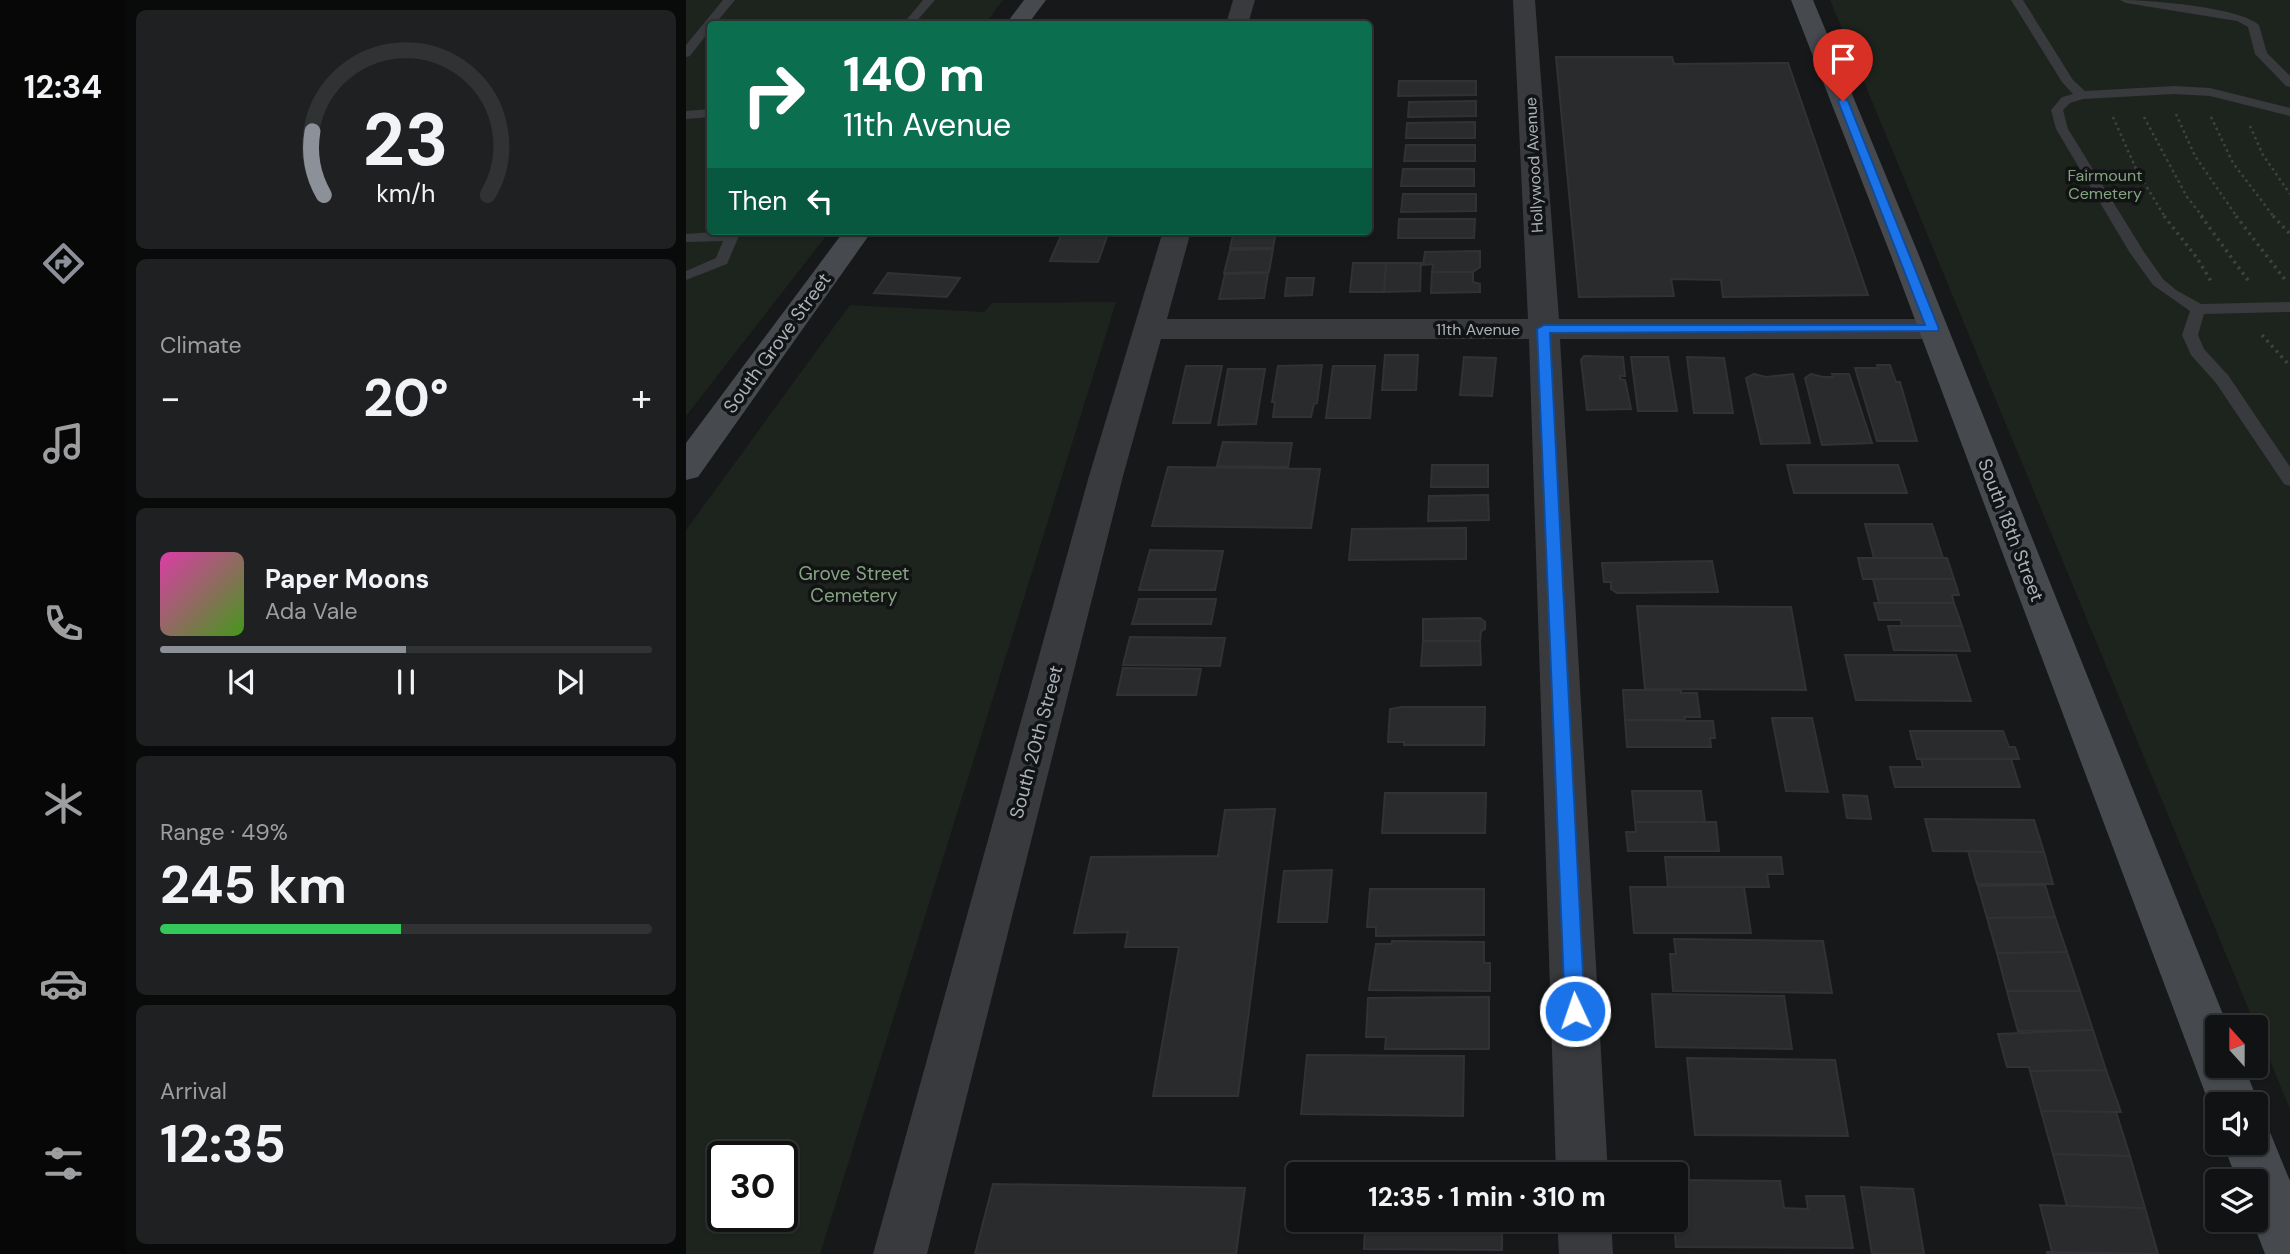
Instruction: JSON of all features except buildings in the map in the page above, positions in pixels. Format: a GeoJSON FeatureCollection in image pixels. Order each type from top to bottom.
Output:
{"type":"FeatureCollection","features":[{"type":"Feature","properties":{"kind":"street"},"geometry":{"type":"LineString","coordinates":[[1019,21],[1035,0]]}},
{"type":"Feature","properties":{"kind":"street"},"geometry":{"type":"LineString","coordinates":[[1238,21],[1244,0]]}},
{"type":"Feature","properties":{"kind":"street","name":"Hollywood Avenue"},"geometry":{"type":"LineString","coordinates":[[1524,0],[1544,329],[1581,1162]]}},
{"type":"Feature","properties":{"kind":"street","name":"South 18th Street"},"geometry":{"type":"LineString","coordinates":[[1802,0],[2205,1030]]}},
{"type":"Feature","properties":{"kind":"street","name":"South Grove Street"},"geometry":{"type":"LineString","coordinates":[[691,462],[855,235]]}},
{"type":"Feature","properties":{"kind":"street","name":"South 20th Street"},"geometry":{"type":"LineString","coordinates":[[900,1254],[1103,489],[1176,235]]}},
{"type":"Feature","properties":{"kind":"street","name":"11th Avenue"},"geometry":{"type":"LineString","coordinates":[[1149,329],[1933,329]]}},
{"type":"Feature","properties":{"kind":"street"},"geometry":{"type":"LineString","coordinates":[[2254,1155],[2290,1249]]}},
{"type":"Feature","properties":{"kind":"street"},"geometry":{"type":"LineString","coordinates":[[1585,1232],[1586,1254]]}},
{"type":"Feature","properties":{"kind":"lane"},"geometry":{"type":"LineString","coordinates":[[712,21],[729,0]]}},
{"type":"Feature","properties":{"kind":"lane"},"geometry":{"type":"LineString","coordinates":[[911,21],[929,0]]}},
{"type":"Feature","properties":{"kind":"lane"},"geometry":{"type":"LineString","coordinates":[[2017,0],[2068,82],[2081,95]]}},
{"type":"Feature","properties":{"kind":"lane"},"geometry":{"type":"LineString","coordinates":[[2126,0],[2240,18],[2253,25],[2261,54],[2290,83]]}},
{"type":"Feature","properties":{"kind":"lane"},"geometry":{"type":"LineString","coordinates":[[686,53],[707,27]]}},
{"type":"Feature","properties":{"kind":"lane"},"geometry":{"type":"LineString","coordinates":[[2290,123],[2285,111],[2210,92],[2174,90],[2081,95],[2066,100],[2057,110],[2062,129],[2137,253],[2158,282],[2198,309],[2290,307]]}},
{"type":"Feature","properties":{"kind":"lane"},"geometry":{"type":"LineString","coordinates":[[686,114],[707,113]]}},
{"type":"Feature","properties":{"kind":"lane"},"geometry":{"type":"LineString","coordinates":[[686,238],[721,235]]}},
{"type":"Feature","properties":{"kind":"lane"},"geometry":{"type":"LineString","coordinates":[[686,276],[722,261],[733,235]]}},
{"type":"Feature","properties":{"kind":"lane"},"geometry":{"type":"LineString","coordinates":[[2198,309],[2190,335],[2197,351],[2222,379],[2290,480]]}},
{"type":"Feature","properties":{"kind":"path"},"geometry":{"type":"LineString","coordinates":[[2212,105],[2211,118],[2223,145],[2259,198],[2290,234]]}},
{"type":"Feature","properties":{"kind":"path"},"geometry":{"type":"LineString","coordinates":[[2110,107],[2118,134],[2154,201],[2202,265],[2214,287]]}},
{"type":"Feature","properties":{"kind":"path"},"geometry":{"type":"LineString","coordinates":[[2174,108],[2186,137],[2225,201],[2273,261],[2290,289]]}},
{"type":"Feature","properties":{"kind":"path"},"geometry":{"type":"LineString","coordinates":[[2144,116],[2187,197],[2241,268],[2252,289]]}},
{"type":"Feature","properties":{"kind":"path"},"geometry":{"type":"LineString","coordinates":[[2249,117],[2249,125],[2263,155],[2290,194]]}},
{"type":"Feature","properties":{"kind":"path"},"geometry":{"type":"LineString","coordinates":[[2256,328],[2290,366]]}},
{"type":"Feature","properties":{"kind":"green space"},"geometry":{"type":"Polygon","coordinates":[[[686,0],[1003,0],[987,21],[707,21],[707,235],[827,235],[686,416],[686,0]]]}},
{"type":"Feature","properties":{"kind":"green space","name":"Fairmount Cemetery"},"geometry":{"type":"Polygon","coordinates":[[[1830,0],[2290,0],[2290,1109],[2268,1056],[2268,1015],[2251,1015],[1830,0]]]}},
{"type":"Feature","properties":{"kind":"green space","name":"Grove Street Cemetery"},"geometry":{"type":"Polygon","coordinates":[[[1116,302],[820,1254],[686,1254],[686,530],[850,305],[984,312],[992,303],[1116,302]]]}},
{"type":"Feature","properties":{"kind":"route"},"geometry":{"type":"LineString","coordinates":[[1575,1011],[1544,329],[1933,329],[1843,101]]}}]}
